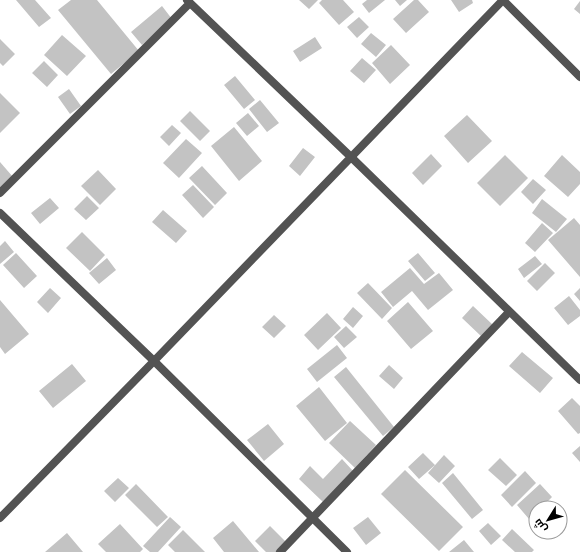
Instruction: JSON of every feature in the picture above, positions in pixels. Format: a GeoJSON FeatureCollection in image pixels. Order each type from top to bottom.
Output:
{"type":"FeatureCollection","features":[{"type":"Feature","properties":{"kind":"street"},"geometry":{"type":"LineString","coordinates":[[0,518],[503,0],[580,76]]}},
{"type":"Feature","properties":{"kind":"street"},"geometry":{"type":"LineString","coordinates":[[0,193],[188,2],[351,157],[580,380]]}},
{"type":"Feature","properties":{"kind":"street"},"geometry":{"type":"LineString","coordinates":[[0,213],[154,361],[347,552]]}},
{"type":"Feature","properties":{"kind":"street"},"geometry":{"type":"LineString","coordinates":[[280,552],[510,312]]}},
{"type":"Feature","properties":{"kind":"building"},"geometry":{"type":"Polygon","coordinates":[[[16,0],[35,0],[51,18],[39,27],[16,0]]]}},
{"type":"Feature","properties":{"kind":"building"},"geometry":{"type":"Polygon","coordinates":[[[71,0],[97,0],[139,51],[111,74],[58,10],[71,0]]]}},
{"type":"Feature","properties":{"kind":"building"},"geometry":{"type":"Polygon","coordinates":[[[299,0],[318,0],[309,9],[299,0]]]}},
{"type":"Feature","properties":{"kind":"building"},"geometry":{"type":"Polygon","coordinates":[[[322,0],[343,0],[354,12],[339,25],[319,3],[322,0]]]}},
{"type":"Feature","properties":{"kind":"building"},"geometry":{"type":"Polygon","coordinates":[[[367,0],[385,0],[369,13],[362,4],[367,0]]]}},
{"type":"Feature","properties":{"kind":"building"},"geometry":{"type":"Polygon","coordinates":[[[395,0],[407,0],[400,6],[395,0]]]}},
{"type":"Feature","properties":{"kind":"building"},"geometry":{"type":"Polygon","coordinates":[[[414,0],[418,0],[429,12],[406,33],[393,19],[414,0]]]}},
{"type":"Feature","properties":{"kind":"building"},"geometry":{"type":"Polygon","coordinates":[[[451,0],[472,0],[473,3],[459,12],[451,0]]]}},
{"type":"Feature","properties":{"kind":"building"},"geometry":{"type":"Polygon","coordinates":[[[580,1],[580,14],[574,9],[580,1]]]}},
{"type":"Feature","properties":{"kind":"building"},"geometry":{"type":"Polygon","coordinates":[[[162,6],[172,19],[142,45],[131,32],[162,6]]]}},
{"type":"Feature","properties":{"kind":"building"},"geometry":{"type":"Polygon","coordinates":[[[359,17],[369,27],[357,38],[347,27],[359,17]]]}},
{"type":"Feature","properties":{"kind":"building"},"geometry":{"type":"Polygon","coordinates":[[[371,33],[386,45],[376,57],[361,44],[371,33]]]}},
{"type":"Feature","properties":{"kind":"building"},"geometry":{"type":"Polygon","coordinates":[[[62,35],[86,56],[67,76],[44,55],[62,35]]]}},
{"type":"Feature","properties":{"kind":"building"},"geometry":{"type":"Polygon","coordinates":[[[315,37],[322,48],[300,62],[293,51],[315,37]]]}},
{"type":"Feature","properties":{"kind":"building"},"geometry":{"type":"Polygon","coordinates":[[[0,39],[15,54],[3,66],[0,63],[0,39]]]}},
{"type":"Feature","properties":{"kind":"building"},"geometry":{"type":"Polygon","coordinates":[[[391,45],[410,65],[390,84],[372,63],[391,45]]]}},
{"type":"Feature","properties":{"kind":"building"},"geometry":{"type":"Polygon","coordinates":[[[362,58],[376,70],[364,83],[350,71],[362,58]]]}},
{"type":"Feature","properties":{"kind":"building"},"geometry":{"type":"Polygon","coordinates":[[[44,61],[58,75],[47,87],[32,73],[44,61]]]}},
{"type":"Feature","properties":{"kind":"building"},"geometry":{"type":"Polygon","coordinates":[[[235,76],[255,100],[244,109],[224,85],[235,76]]]}},
{"type":"Feature","properties":{"kind":"building"},"geometry":{"type":"Polygon","coordinates":[[[69,89],[81,106],[70,114],[58,97],[69,89]]]}},
{"type":"Feature","properties":{"kind":"building"},"geometry":{"type":"Polygon","coordinates":[[[0,93],[20,113],[0,133],[0,93]]]}},
{"type":"Feature","properties":{"kind":"building"},"geometry":{"type":"Polygon","coordinates":[[[260,100],[279,123],[267,132],[249,109],[260,100]]]}},
{"type":"Feature","properties":{"kind":"building"},"geometry":{"type":"Polygon","coordinates":[[[190,111],[210,131],[200,141],[180,121],[190,111]]]}},
{"type":"Feature","properties":{"kind":"building"},"geometry":{"type":"Polygon","coordinates":[[[248,113],[259,126],[247,136],[236,123],[248,113]]]}},
{"type":"Feature","properties":{"kind":"building"},"geometry":{"type":"Polygon","coordinates":[[[467,115],[492,141],[468,163],[444,136],[467,115]]]}},
{"type":"Feature","properties":{"kind":"building"},"geometry":{"type":"Polygon","coordinates":[[[172,125],[181,133],[169,146],[160,137],[172,125]]]}},
{"type":"Feature","properties":{"kind":"building"},"geometry":{"type":"Polygon","coordinates":[[[234,127],[262,161],[239,181],[211,146],[234,127]]]}},
{"type":"Feature","properties":{"kind":"building"},"geometry":{"type":"Polygon","coordinates":[[[186,139],[202,153],[179,178],[163,163],[186,139]]]}},
{"type":"Feature","properties":{"kind":"building"},"geometry":{"type":"Polygon","coordinates":[[[303,148],[315,157],[300,176],[289,166],[303,148]]]}},
{"type":"Feature","properties":{"kind":"building"},"geometry":{"type":"Polygon","coordinates":[[[431,154],[442,166],[423,185],[412,173],[431,154]]]}},
{"type":"Feature","properties":{"kind":"building"},"geometry":{"type":"Polygon","coordinates":[[[505,155],[528,178],[500,206],[477,183],[505,155]]]}},
{"type":"Feature","properties":{"kind":"building"},"geometry":{"type":"Polygon","coordinates":[[[562,155],[580,172],[580,184],[568,197],[544,176],[562,155]]]}},
{"type":"Feature","properties":{"kind":"building"},"geometry":{"type":"Polygon","coordinates":[[[0,162],[13,177],[0,188],[0,162]]]}},
{"type":"Feature","properties":{"kind":"building"},"geometry":{"type":"Polygon","coordinates":[[[202,166],[227,193],[215,205],[189,178],[202,166]]]}},
{"type":"Feature","properties":{"kind":"building"},"geometry":{"type":"Polygon","coordinates":[[[98,170],[116,189],[100,205],[81,186],[98,170]]]}},
{"type":"Feature","properties":{"kind":"building"},"geometry":{"type":"Polygon","coordinates":[[[533,179],[546,190],[533,204],[521,192],[533,179]]]}},
{"type":"Feature","properties":{"kind":"building"},"geometry":{"type":"Polygon","coordinates":[[[193,185],[214,207],[203,218],[182,195],[193,185]]]}},
{"type":"Feature","properties":{"kind":"building"},"geometry":{"type":"Polygon","coordinates":[[[87,196],[99,208],[86,220],[74,209],[87,196]]]}},
{"type":"Feature","properties":{"kind":"building"},"geometry":{"type":"Polygon","coordinates":[[[50,198],[59,208],[40,224],[31,213],[50,198]]]}},
{"type":"Feature","properties":{"kind":"building"},"geometry":{"type":"Polygon","coordinates":[[[542,199],[567,219],[556,232],[532,213],[542,199]]]}},
{"type":"Feature","properties":{"kind":"building"},"geometry":{"type":"Polygon","coordinates":[[[163,210],[187,231],[176,243],[152,222],[163,210]]]}},
{"type":"Feature","properties":{"kind":"building"},"geometry":{"type":"Polygon","coordinates":[[[574,218],[580,225],[580,277],[548,240],[574,218]]]}},
{"type":"Feature","properties":{"kind":"building"},"geometry":{"type":"Polygon","coordinates":[[[542,223],[553,233],[535,252],[525,243],[542,223]]]}},
{"type":"Feature","properties":{"kind":"building"},"geometry":{"type":"Polygon","coordinates":[[[82,232],[105,255],[90,271],[66,248],[82,232]]]}},
{"type":"Feature","properties":{"kind":"building"},"geometry":{"type":"Polygon","coordinates":[[[5,241],[14,252],[0,264],[0,246],[5,241]]]}},
{"type":"Feature","properties":{"kind":"building"},"geometry":{"type":"Polygon","coordinates":[[[16,253],[37,276],[24,288],[3,265],[16,253]]]}},
{"type":"Feature","properties":{"kind":"building"},"geometry":{"type":"Polygon","coordinates":[[[418,253],[435,273],[425,281],[408,261],[418,253]]]}},
{"type":"Feature","properties":{"kind":"building"},"geometry":{"type":"Polygon","coordinates":[[[535,256],[542,264],[524,278],[518,269],[535,256]]]}},
{"type":"Feature","properties":{"kind":"building"},"geometry":{"type":"Polygon","coordinates":[[[107,258],[116,270],[99,284],[89,273],[107,258]]]}},
{"type":"Feature","properties":{"kind":"building"},"geometry":{"type":"Polygon","coordinates":[[[545,263],[555,273],[537,291],[527,281],[545,263]]]}},
{"type":"Feature","properties":{"kind":"building"},"geometry":{"type":"Polygon","coordinates":[[[410,268],[424,284],[439,273],[453,290],[428,310],[412,291],[393,307],[381,292],[410,268]]]}},
{"type":"Feature","properties":{"kind":"building"},"geometry":{"type":"Polygon","coordinates":[[[368,283],[392,308],[382,319],[357,293],[368,283]]]}},
{"type":"Feature","properties":{"kind":"building"},"geometry":{"type":"Polygon","coordinates":[[[50,288],[61,298],[48,313],[37,302],[50,288]]]}},
{"type":"Feature","properties":{"kind":"building"},"geometry":{"type":"Polygon","coordinates":[[[580,288],[580,301],[574,294],[580,288]]]}},
{"type":"Feature","properties":{"kind":"building"},"geometry":{"type":"Polygon","coordinates":[[[569,296],[580,310],[580,316],[568,325],[554,308],[569,296]]]}},
{"type":"Feature","properties":{"kind":"building"},"geometry":{"type":"Polygon","coordinates":[[[0,300],[29,334],[5,354],[0,347],[0,300]]]}},
{"type":"Feature","properties":{"kind":"building"},"geometry":{"type":"Polygon","coordinates":[[[408,302],[433,331],[411,349],[387,321],[408,302]]]}},
{"type":"Feature","properties":{"kind":"building"},"geometry":{"type":"Polygon","coordinates":[[[473,306],[493,325],[482,337],[462,318],[473,306]]]}},
{"type":"Feature","properties":{"kind":"building"},"geometry":{"type":"Polygon","coordinates":[[[353,307],[363,316],[353,328],[343,319],[353,307]]]}},
{"type":"Feature","properties":{"kind":"building"},"geometry":{"type":"Polygon","coordinates":[[[327,313],[341,328],[318,350],[304,335],[327,313]]]}},
{"type":"Feature","properties":{"kind":"building"},"geometry":{"type":"Polygon","coordinates":[[[274,315],[286,326],[274,338],[262,327],[274,315]]]}},
{"type":"Feature","properties":{"kind":"building"},"geometry":{"type":"Polygon","coordinates":[[[346,326],[357,337],[344,348],[334,337],[346,326]]]}},
{"type":"Feature","properties":{"kind":"building"},"geometry":{"type":"Polygon","coordinates":[[[337,345],[347,358],[317,382],[307,369],[337,345]]]}},
{"type":"Feature","properties":{"kind":"building"},"geometry":{"type":"Polygon","coordinates":[[[522,352],[553,378],[540,393],[509,366],[522,352]]]}},
{"type":"Feature","properties":{"kind":"building"},"geometry":{"type":"Polygon","coordinates":[[[72,364],[86,381],[53,408],[39,391],[72,364]]]}},
{"type":"Feature","properties":{"kind":"building"},"geometry":{"type":"Polygon","coordinates":[[[389,365],[403,378],[394,389],[379,376],[389,365]]]}},
{"type":"Feature","properties":{"kind":"building"},"geometry":{"type":"Polygon","coordinates":[[[346,367],[394,427],[383,436],[334,377],[346,367]]]}},
{"type":"Feature","properties":{"kind":"building"},"geometry":{"type":"Polygon","coordinates":[[[319,387],[347,423],[325,441],[296,406],[319,387]]]}},
{"type":"Feature","properties":{"kind":"building"},"geometry":{"type":"Polygon","coordinates":[[[572,398],[580,406],[580,433],[578,434],[558,411],[572,398]]]}},
{"type":"Feature","properties":{"kind":"building"},"geometry":{"type":"Polygon","coordinates":[[[350,421],[376,445],[355,468],[329,443],[350,421]]]}},
{"type":"Feature","properties":{"kind":"building"},"geometry":{"type":"Polygon","coordinates":[[[268,424],[284,444],[264,461],[247,440],[268,424]]]}},
{"type":"Feature","properties":{"kind":"building"},"geometry":{"type":"Polygon","coordinates":[[[580,446],[580,462],[572,453],[580,446]]]}},
{"type":"Feature","properties":{"kind":"building"},"geometry":{"type":"Polygon","coordinates":[[[423,453],[435,465],[419,479],[408,467],[423,453]]]}},
{"type":"Feature","properties":{"kind":"building"},"geometry":{"type":"Polygon","coordinates":[[[444,455],[455,466],[439,483],[428,473],[444,455]]]}},
{"type":"Feature","properties":{"kind":"building"},"geometry":{"type":"Polygon","coordinates":[[[500,458],[517,475],[506,486],[488,470],[500,458]]]}},
{"type":"Feature","properties":{"kind":"building"},"geometry":{"type":"Polygon","coordinates":[[[342,459],[353,471],[323,502],[299,479],[310,466],[323,479],[342,459]]]}},
{"type":"Feature","properties":{"kind":"building"},"geometry":{"type":"Polygon","coordinates":[[[405,470],[463,527],[439,551],[381,494],[405,470]]]}},
{"type":"Feature","properties":{"kind":"building"},"geometry":{"type":"Polygon","coordinates":[[[525,471],[536,483],[512,507],[501,495],[525,471]]]}},
{"type":"Feature","properties":{"kind":"building"},"geometry":{"type":"Polygon","coordinates":[[[453,473],[483,510],[472,519],[442,483],[453,473]]]}},
{"type":"Feature","properties":{"kind":"building"},"geometry":{"type":"Polygon","coordinates":[[[118,478],[129,488],[115,502],[104,491],[118,478]]]}},
{"type":"Feature","properties":{"kind":"building"},"geometry":{"type":"Polygon","coordinates":[[[136,484],[168,517],[157,527],[125,495],[136,484]]]}},
{"type":"Feature","properties":{"kind":"building"},"geometry":{"type":"Polygon","coordinates":[[[540,484],[552,497],[549,500],[528,500],[528,518],[517,505],[540,484]]]}},
{"type":"Feature","properties":{"kind":"building"},"geometry":{"type":"Polygon","coordinates":[[[170,517],[181,527],[158,552],[150,552],[143,546],[170,517]]]}},
{"type":"Feature","properties":{"kind":"building"},"geometry":{"type":"Polygon","coordinates":[[[368,517],[381,533],[366,545],[353,528],[368,517]]]}},
{"type":"Feature","properties":{"kind":"building"},"geometry":{"type":"Polygon","coordinates":[[[233,521],[259,552],[224,552],[213,538],[233,521]]]}},
{"type":"Feature","properties":{"kind":"building"},"geometry":{"type":"Polygon","coordinates":[[[488,523],[501,536],[491,545],[479,531],[488,523]]]}},
{"type":"Feature","properties":{"kind":"building"},"geometry":{"type":"Polygon","coordinates":[[[120,524],[143,549],[140,552],[106,552],[98,544],[120,524]]]}},
{"type":"Feature","properties":{"kind":"building"},"geometry":{"type":"Polygon","coordinates":[[[270,526],[286,542],[276,552],[266,552],[255,541],[270,526]]]}},
{"type":"Feature","properties":{"kind":"building"},"geometry":{"type":"Polygon","coordinates":[[[512,529],[534,550],[532,552],[515,552],[502,540],[512,529]]]}},
{"type":"Feature","properties":{"kind":"building"},"geometry":{"type":"Polygon","coordinates":[[[183,530],[205,552],[175,552],[168,545],[183,530]]]}},
{"type":"Feature","properties":{"kind":"building"},"geometry":{"type":"Polygon","coordinates":[[[67,533],[83,552],[45,552],[67,533]]]}},
{"type":"Feature","properties":{"kind":"building"},"geometry":{"type":"Polygon","coordinates":[[[464,540],[474,552],[449,552],[464,540]]]}}]}
